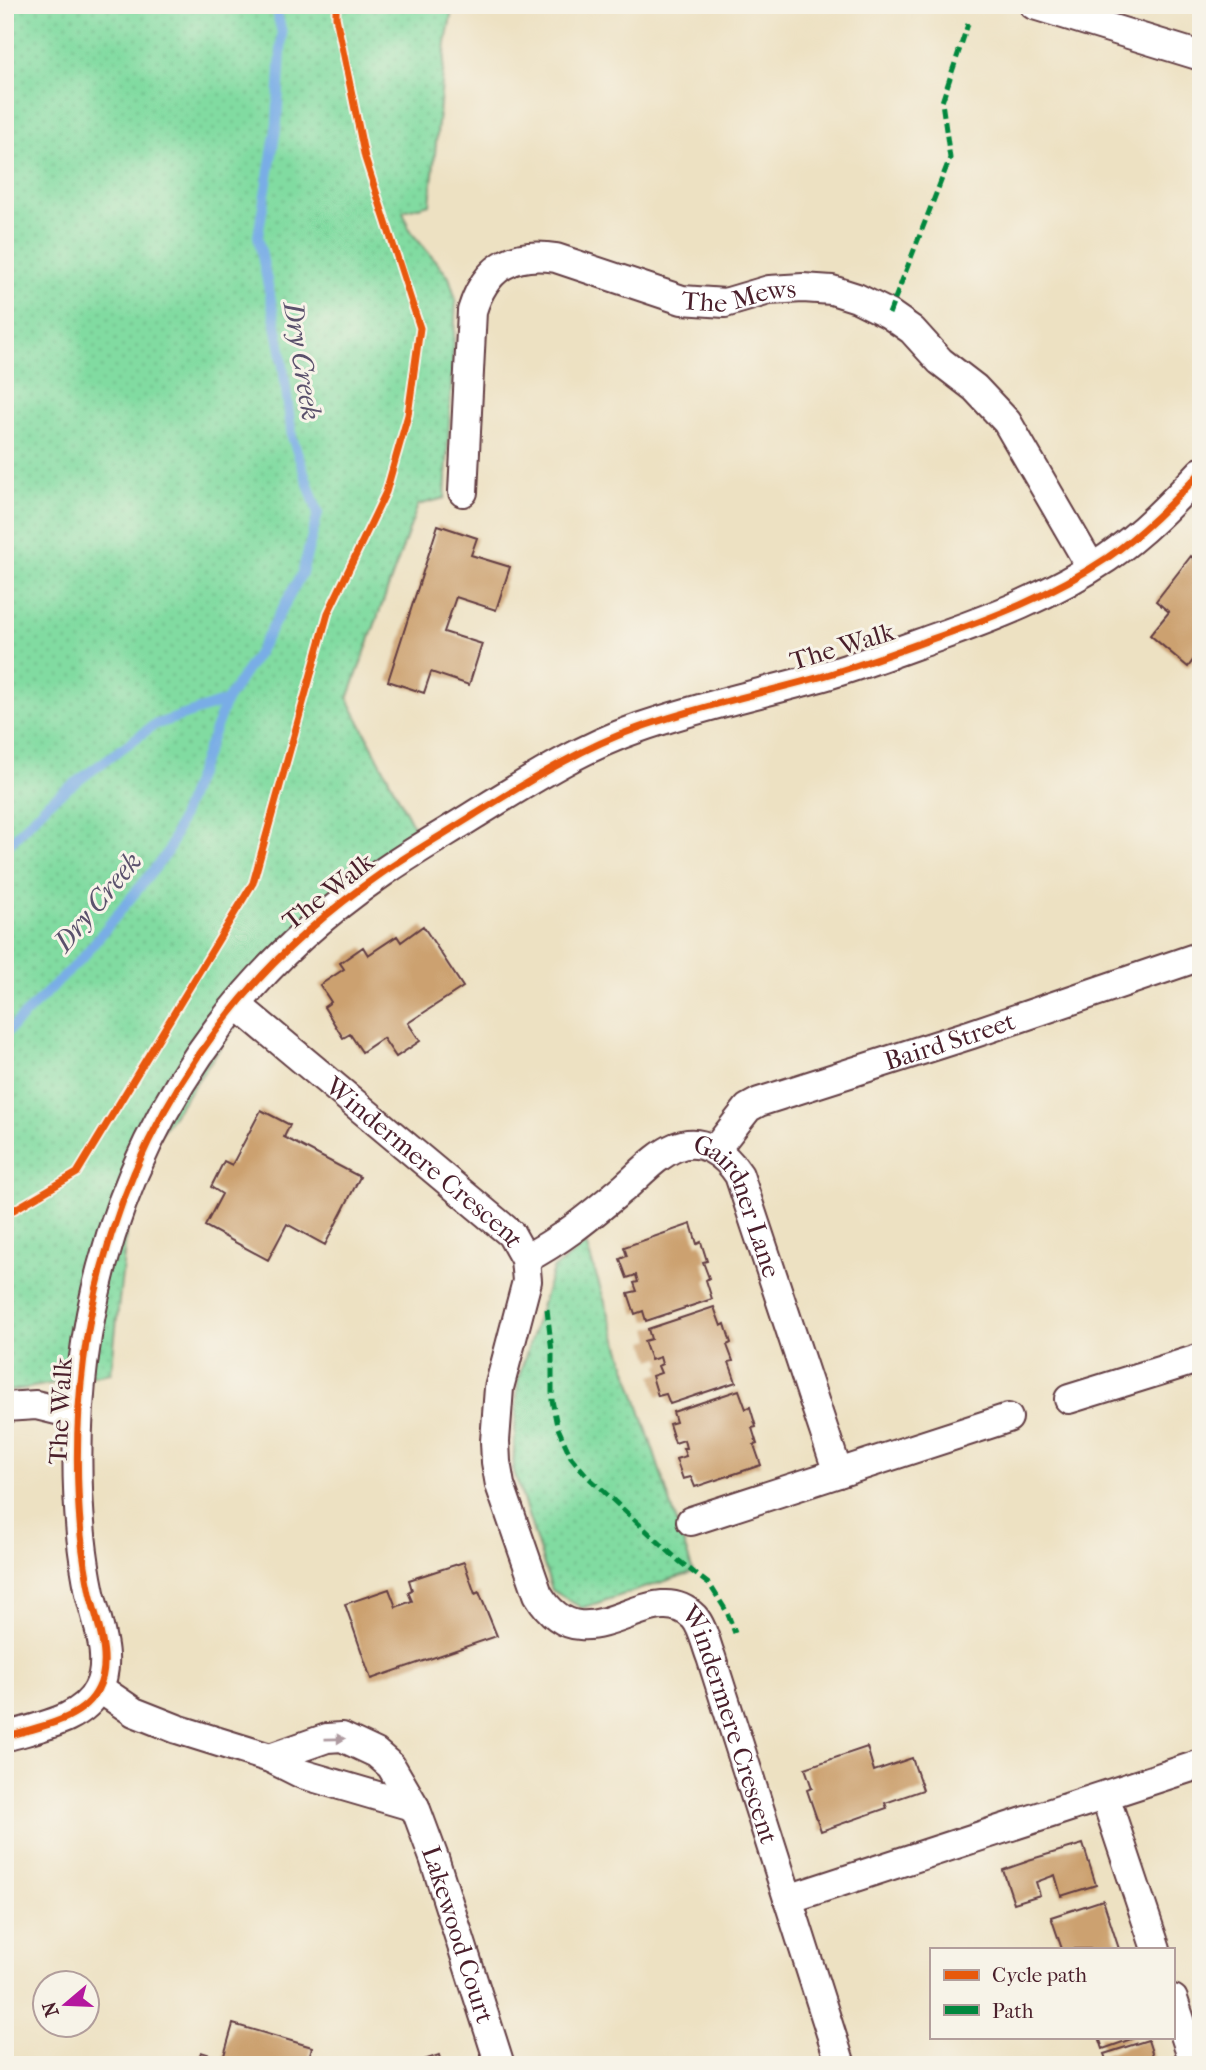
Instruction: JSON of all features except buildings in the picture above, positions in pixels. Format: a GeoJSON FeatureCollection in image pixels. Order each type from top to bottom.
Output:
{"type":"FeatureCollection","features":[{"type":"Feature","properties":{"kind":"street"},"geometry":{"type":"LineString","coordinates":[[1034,5],[1201,56]]}},
{"type":"Feature","properties":{"kind":"street","name":"The Mews"},"geometry":{"type":"LineString","coordinates":[[463,492],[472,311],[478,292],[494,270],[516,258],[538,255],[556,258],[682,300],[701,303],[725,303],[769,290],[832,290],[857,298],[889,314],[912,330],[940,361],[991,404],[1007,422],[1091,567]]}},
{"type":"Feature","properties":{"kind":"street","name":"The Walk"},"geometry":{"type":"LineString","coordinates":[[99,1688],[104,1662],[82,1544],[77,1490],[77,1415],[85,1340],[104,1251],[119,1209],[159,1119],[188,1071],[237,1005],[291,946],[352,894],[519,787],[595,745],[636,729],[829,674],[1022,606],[1066,583],[1130,540],[1201,472]]}},
{"type":"Feature","properties":{"kind":"street","name":"Baird Street"},"geometry":{"type":"LineString","coordinates":[[715,1150],[748,1108],[759,1102],[972,1034],[1201,956]]}},
{"type":"Feature","properties":{"kind":"street","name":"Windermere Crescent"},"geometry":{"type":"LineString","coordinates":[[237,1005],[511,1234],[525,1259],[527,1281],[499,1388],[496,1462],[500,1485],[538,1594],[547,1609],[562,1621],[584,1626],[666,1604],[681,1608],[695,1618],[711,1657],[841,2065]]}},
{"type":"Feature","properties":{"kind":"street","name":"Gairdner Lane"},"geometry":{"type":"LineString","coordinates":[[525,1259],[557,1242],[653,1162],[676,1147],[699,1145],[715,1150],[729,1160],[739,1175],[838,1473]]}},
{"type":"Feature","properties":{"kind":"street"},"geometry":{"type":"LineString","coordinates":[[1069,1399],[1201,1358]]}},
{"type":"Feature","properties":{"kind":"street"},"geometry":{"type":"LineString","coordinates":[[5,1407],[36,1405],[77,1415]]}},
{"type":"Feature","properties":{"kind":"street"},"geometry":{"type":"LineString","coordinates":[[691,1521],[1008,1418]]}},
{"type":"Feature","properties":{"kind":"street"},"geometry":{"type":"LineString","coordinates":[[5,1737],[65,1718],[82,1709],[99,1688],[134,1712],[177,1730],[270,1758],[302,1774],[415,1807]]}},
{"type":"Feature","properties":{"kind":"street","name":"Lakewood Court"},"geometry":{"type":"LineString","coordinates":[[270,1758],[327,1738],[342,1737],[376,1753],[391,1766],[415,1807],[434,1858],[500,2065]]}},
{"type":"Feature","properties":{"kind":"street"},"geometry":{"type":"LineString","coordinates":[[788,1899],[1201,1764]]}},
{"type":"Feature","properties":{"kind":"street"},"geometry":{"type":"LineString","coordinates":[[1105,1796],[1156,1948]]}},
{"type":"Feature","properties":{"kind":"street"},"geometry":{"type":"LineString","coordinates":[[1174,2002],[1195,2065]]}},
{"type":"Feature","properties":{"kind":"green space"},"geometry":{"type":"Polygon","coordinates":[[[5,5],[453,5],[446,43],[430,204],[403,211],[410,231],[449,277],[456,300],[445,498],[418,505],[348,699],[424,847],[289,949],[133,1173],[111,1373],[5,1392],[5,5]]]}},
{"type":"Feature","properties":{"kind":"green space"},"geometry":{"type":"Polygon","coordinates":[[[586,1244],[693,1572],[582,1608],[552,1590],[513,1468],[518,1380],[553,1269],[586,1244]]]}},
{"type":"Feature","properties":{"kind":"waterway","name":"Dry Creek"},"geometry":{"type":"LineString","coordinates":[[5,1034],[83,957],[168,852],[226,701],[258,653],[302,573],[318,513],[292,437],[281,350],[258,236],[277,123],[282,33],[275,5]]}},
{"type":"Feature","properties":{"kind":"waterway","name":"Dry Creek"},"geometry":{"type":"LineString","coordinates":[[5,848],[49,802],[154,725],[226,701]]}},
{"type":"Feature","properties":{"kind":"marked path"},"geometry":{"type":"LineString","coordinates":[[889,314],[950,158],[942,102],[968,24]]}},
{"type":"Feature","properties":{"kind":"marked path"},"geometry":{"type":"LineString","coordinates":[[547,1309],[552,1352],[552,1400],[557,1426],[571,1457],[588,1477],[679,1561],[710,1585],[727,1612],[735,1633]]}},
{"type":"Feature","properties":{"kind":"cycle path"},"geometry":{"type":"LineString","coordinates":[[5,1215],[77,1173],[253,883],[328,613],[386,492],[408,415],[420,328],[365,158],[336,17],[336,5]]}},
{"type":"Feature","properties":{"kind":"cycle path"},"geometry":{"type":"LineString","coordinates":[[5,1737],[58,1721],[82,1709],[91,1700],[102,1678],[104,1654],[86,1571],[77,1466],[80,1399],[88,1332],[102,1268],[122,1204],[148,1143],[180,1084],[236,1005],[274,963],[315,924],[382,873],[574,756],[638,728],[853,667],[1021,605],[1065,583],[1120,549],[1156,518],[1201,472]]}}]}
